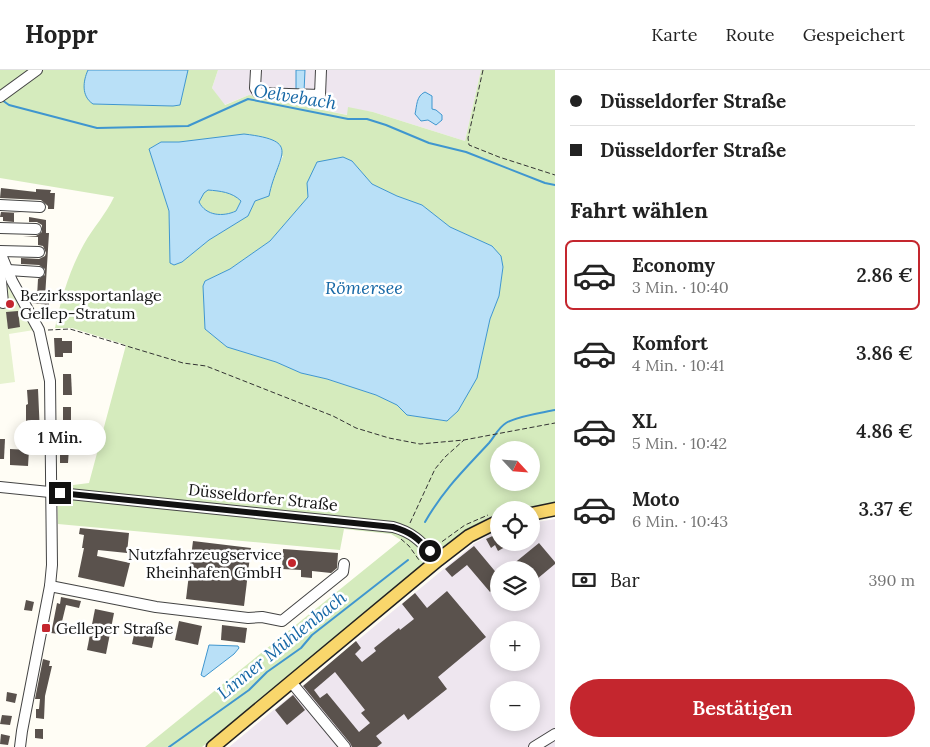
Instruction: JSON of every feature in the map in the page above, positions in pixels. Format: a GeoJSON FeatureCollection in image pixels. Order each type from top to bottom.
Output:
{"type":"FeatureCollection","features":[{"type":"Feature","properties":{"kind":"main road"},"geometry":{"type":"LineString","coordinates":[[540,512],[555,509]]}},
{"type":"Feature","properties":{"kind":"main road"},"geometry":{"type":"LineString","coordinates":[[213,747],[291,682],[434,556],[490,526]]}},
{"type":"Feature","properties":{"kind":"street"},"geometry":{"type":"LineString","coordinates":[[0,95],[37,70]]}},
{"type":"Feature","properties":{"kind":"street"},"geometry":{"type":"LineString","coordinates":[[256,70],[255,88],[258,92],[320,95],[321,70]]}},
{"type":"Feature","properties":{"kind":"street"},"geometry":{"type":"LineString","coordinates":[[0,205],[40,207]]}},
{"type":"Feature","properties":{"kind":"street"},"geometry":{"type":"LineString","coordinates":[[0,228],[36,229]]}},
{"type":"Feature","properties":{"kind":"street"},"geometry":{"type":"LineString","coordinates":[[3,303],[4,269],[0,251],[39,252]]}},
{"type":"Feature","properties":{"kind":"street"},"geometry":{"type":"LineString","coordinates":[[4,269],[39,272]]}},
{"type":"Feature","properties":{"kind":"street"},"geometry":{"type":"LineString","coordinates":[[4,269],[39,330],[50,380],[52,564],[50,586],[20,747]]}},
{"type":"Feature","properties":{"kind":"street","name":"Düsseldorfer Straße"},"geometry":{"type":"LineString","coordinates":[[0,487],[393,527],[402,534],[415,536],[434,556]]}},
{"type":"Feature","properties":{"kind":"street"},"geometry":{"type":"LineString","coordinates":[[50,586],[156,607],[248,618],[262,616],[282,621],[343,572],[344,564]]}},
{"type":"Feature","properties":{"kind":"street"},"geometry":{"type":"LineString","coordinates":[[291,682],[346,747]]}},
{"type":"Feature","properties":{"kind":"street"},"geometry":{"type":"LineString","coordinates":[[534,747],[555,734]]}},
{"type":"Feature","properties":{"kind":"path"},"geometry":{"type":"LineString","coordinates":[[483,70],[468,138],[470,146],[555,175]]}},
{"type":"Feature","properties":{"kind":"path"},"geometry":{"type":"LineString","coordinates":[[39,330],[70,329],[183,363],[206,366],[333,416],[356,428],[420,444],[464,440],[555,423]]}},
{"type":"Feature","properties":{"kind":"path"},"geometry":{"type":"LineString","coordinates":[[434,556],[419,560],[402,534],[435,469],[464,440]]}},
{"type":"Feature","properties":{"kind":"shaded area"},"geometry":{"type":"Polygon","coordinates":[[[218,70],[481,70],[465,141],[373,112],[348,108],[348,115],[249,95],[224,105],[212,88],[218,70]]]}},
{"type":"Feature","properties":{"kind":"shaded area"},"geometry":{"type":"Polygon","coordinates":[[[555,519],[555,747],[229,747],[475,543],[490,534],[490,551],[540,551],[540,522],[555,519]]]}},
{"type":"Feature","properties":{"kind":"green space"},"geometry":{"type":"Polygon","coordinates":[[[0,70],[88,70],[93,104],[173,106],[180,105],[188,70],[218,70],[212,88],[225,105],[249,95],[347,115],[348,107],[373,112],[465,141],[481,70],[555,70],[555,503],[540,506],[540,501],[490,501],[490,517],[449,542],[202,747],[145,747],[401,540],[391,534],[344,529],[340,550],[58,524],[57,487],[89,483],[126,345],[72,328],[55,328],[74,264],[91,232],[114,197],[0,178],[0,70]],[[218,138],[161,142],[149,149],[169,211],[170,263],[174,265],[182,262],[209,240],[248,216],[255,201],[269,196],[271,184],[283,156],[218,138]],[[352,161],[308,197],[270,241],[230,269],[205,281],[203,286],[205,329],[227,347],[276,362],[301,373],[327,379],[376,395],[398,405],[407,415],[447,421],[482,356],[490,319],[499,296],[503,267],[492,246],[450,227],[422,205],[372,184],[352,161]]]}},
{"type":"Feature","properties":{"kind":"green space"},"geometry":{"type":"Polygon","coordinates":[[[208,190],[226,192],[238,198],[241,201],[236,211],[226,214],[215,214],[202,207],[199,202],[204,192],[208,190]]]}},
{"type":"Feature","properties":{"kind":"green space","name":"Bezirkssportanlage Gellep-Stratum"},"geometry":{"type":"Polygon","coordinates":[[[0,264],[34,330],[9,334],[15,382],[0,384],[0,264]]]}},
{"type":"Feature","properties":{"kind":"water"},"geometry":{"type":"Polygon","coordinates":[[[88,70],[188,70],[180,105],[173,106],[93,104],[86,97],[84,88],[88,70]]]}},
{"type":"Feature","properties":{"kind":"water"},"geometry":{"type":"Polygon","coordinates":[[[296,70],[305,70],[304,92],[296,91],[296,70]]]}},
{"type":"Feature","properties":{"kind":"water"},"geometry":{"type":"Polygon","coordinates":[[[425,92],[432,96],[432,109],[442,115],[442,120],[436,125],[428,120],[421,121],[415,114],[418,99],[425,92]]]}},
{"type":"Feature","properties":{"kind":"water"},"geometry":{"type":"Polygon","coordinates":[[[244,134],[274,141],[280,146],[282,152],[269,196],[255,201],[248,216],[209,240],[182,262],[174,265],[170,263],[169,211],[149,149],[161,142],[179,142],[244,134]],[[208,190],[199,202],[210,213],[226,214],[236,211],[241,201],[237,198],[230,194],[208,190]]]}},
{"type":"Feature","properties":{"kind":"water","name":"Römersee"},"geometry":{"type":"Polygon","coordinates":[[[343,157],[352,161],[372,184],[422,205],[450,227],[492,246],[501,256],[503,267],[499,296],[490,319],[477,378],[458,411],[447,421],[407,415],[397,405],[376,395],[327,379],[301,373],[276,362],[227,347],[205,329],[203,286],[205,281],[230,269],[270,241],[308,197],[307,183],[317,162],[343,157]]]}},
{"type":"Feature","properties":{"kind":"water"},"geometry":{"type":"Polygon","coordinates":[[[209,645],[238,646],[239,648],[204,677],[201,675],[209,645]]]}},
{"type":"Feature","properties":{"kind":"building"},"geometry":{"type":"Polygon","coordinates":[[[1,188],[36,192],[36,189],[51,190],[50,193],[55,193],[54,209],[48,209],[48,206],[41,200],[0,198],[1,188]]]}},
{"type":"Feature","properties":{"kind":"building"},"geometry":{"type":"Polygon","coordinates":[[[1,212],[22,213],[14,213],[14,222],[3,221],[3,217],[0,217],[1,212]]]}},
{"type":"Feature","properties":{"kind":"building"},"geometry":{"type":"Polygon","coordinates":[[[29,217],[46,220],[46,233],[49,233],[45,298],[49,298],[49,305],[32,303],[33,297],[37,297],[38,279],[45,275],[45,269],[39,265],[21,264],[21,258],[39,259],[45,256],[46,253],[43,246],[38,245],[38,237],[23,236],[36,236],[42,232],[42,225],[37,222],[29,222],[29,217]]]}},
{"type":"Feature","properties":{"kind":"building"},"geometry":{"type":"Polygon","coordinates":[[[18,311],[20,327],[8,329],[6,312],[18,311]]]}},
{"type":"Feature","properties":{"kind":"building"},"geometry":{"type":"Polygon","coordinates":[[[54,338],[62,338],[62,341],[72,341],[72,353],[63,353],[63,357],[55,357],[54,338]]]}},
{"type":"Feature","properties":{"kind":"building"},"geometry":{"type":"Polygon","coordinates":[[[63,374],[71,374],[72,395],[63,395],[63,374]]]}},
{"type":"Feature","properties":{"kind":"building"},"geometry":{"type":"Polygon","coordinates":[[[38,389],[40,434],[30,435],[30,433],[28,434],[26,421],[27,390],[38,389]]]}},
{"type":"Feature","properties":{"kind":"building"},"geometry":{"type":"Polygon","coordinates":[[[63,407],[71,407],[69,443],[72,443],[72,448],[69,448],[68,463],[60,463],[60,437],[63,437],[63,407]]]}},
{"type":"Feature","properties":{"kind":"building"},"geometry":{"type":"Polygon","coordinates":[[[0,439],[5,439],[4,459],[0,459],[0,439]]]}},
{"type":"Feature","properties":{"kind":"building"},"geometry":{"type":"Polygon","coordinates":[[[10,449],[29,450],[28,466],[10,465],[10,449]]]}},
{"type":"Feature","properties":{"kind":"building"},"geometry":{"type":"Polygon","coordinates":[[[80,528],[129,533],[127,553],[98,550],[97,556],[130,563],[124,587],[78,577],[84,548],[82,548],[84,535],[79,534],[80,528]]]}},
{"type":"Feature","properties":{"kind":"building"},"geometry":{"type":"Polygon","coordinates":[[[490,537],[490,546],[486,539],[490,537]]]}},
{"type":"Feature","properties":{"kind":"building"},"geometry":{"type":"Polygon","coordinates":[[[193,541],[251,548],[244,606],[186,599],[193,541]]]}},
{"type":"Feature","properties":{"kind":"building"},"geometry":{"type":"Polygon","coordinates":[[[540,544],[555,564],[540,576],[540,561],[517,561],[529,551],[540,551],[540,544]]]}},
{"type":"Feature","properties":{"kind":"building"},"geometry":{"type":"Polygon","coordinates":[[[474,546],[490,565],[490,592],[467,565],[452,577],[445,569],[474,546]]]}},
{"type":"Feature","properties":{"kind":"building"},"geometry":{"type":"Polygon","coordinates":[[[283,549],[338,553],[337,568],[331,573],[312,571],[312,578],[301,577],[301,570],[282,569],[283,549]]]}},
{"type":"Feature","properties":{"kind":"building"},"geometry":{"type":"Polygon","coordinates":[[[447,591],[486,637],[438,677],[447,689],[408,720],[404,714],[376,736],[382,743],[377,747],[352,747],[303,686],[356,641],[361,648],[355,654],[362,662],[376,651],[374,648],[399,628],[400,630],[414,619],[402,604],[415,593],[427,608],[447,591]],[[335,672],[314,690],[320,698],[327,693],[359,732],[370,723],[361,713],[365,710],[335,672]]]}},
{"type":"Feature","properties":{"kind":"building"},"geometry":{"type":"Polygon","coordinates":[[[61,597],[81,601],[79,608],[66,605],[59,634],[51,633],[57,603],[60,604],[61,597]]]}},
{"type":"Feature","properties":{"kind":"building"},"geometry":{"type":"Polygon","coordinates":[[[26,600],[34,602],[32,611],[24,610],[26,600]]]}},
{"type":"Feature","properties":{"kind":"building"},"geometry":{"type":"Polygon","coordinates":[[[95,609],[114,613],[106,654],[87,650],[95,609]]]}},
{"type":"Feature","properties":{"kind":"building"},"geometry":{"type":"Polygon","coordinates":[[[179,621],[202,626],[198,645],[175,640],[179,621]]]}},
{"type":"Feature","properties":{"kind":"building"},"geometry":{"type":"Polygon","coordinates":[[[136,625],[156,629],[152,648],[132,644],[136,625]]]}},
{"type":"Feature","properties":{"kind":"building"},"geometry":{"type":"Polygon","coordinates":[[[222,625],[247,628],[245,643],[221,640],[222,625]]]}},
{"type":"Feature","properties":{"kind":"building"},"geometry":{"type":"Polygon","coordinates":[[[43,659],[50,661],[49,666],[52,666],[45,696],[44,719],[36,718],[36,709],[39,709],[40,699],[35,699],[43,659]]]}},
{"type":"Feature","properties":{"kind":"building"},"geometry":{"type":"Polygon","coordinates":[[[7,692],[17,694],[15,703],[6,701],[7,692]]]}},
{"type":"Feature","properties":{"kind":"building"},"geometry":{"type":"Polygon","coordinates":[[[293,695],[305,710],[287,725],[275,710],[293,695]]]}},
{"type":"Feature","properties":{"kind":"building"},"geometry":{"type":"Polygon","coordinates":[[[2,715],[12,716],[10,725],[0,724],[2,715]]]}},
{"type":"Feature","properties":{"kind":"building"},"geometry":{"type":"Polygon","coordinates":[[[35,729],[43,729],[43,739],[35,738],[35,729]]]}},
{"type":"Feature","properties":{"kind":"building"},"geometry":{"type":"Polygon","coordinates":[[[1,734],[10,736],[8,745],[0,744],[1,734]]]}},
{"type":"Feature","properties":{"kind":"waterway","name":"Oelvebach"},"geometry":{"type":"LineString","coordinates":[[2,100],[9,105],[97,128],[188,126],[248,99],[348,119],[367,119],[429,143],[466,152],[545,183],[555,185]]}},
{"type":"Feature","properties":{"kind":"waterway","name":"Linner Mühlenbach"},"geometry":{"type":"LineString","coordinates":[[425,522],[447,490],[503,425],[517,418],[555,410]]}},
{"type":"Feature","properties":{"kind":"waterway","name":"Linner Mühlenbach"},"geometry":{"type":"LineString","coordinates":[[169,747],[249,690],[267,672],[301,648],[312,635],[408,560]]}},
{"type":"Feature","properties":{"kind":"place","name":"Bezirkssportanlage Gellep-Stratum"},"geometry":{"type":"Point","coordinates":[10,304]}},
{"type":"Feature","properties":{"kind":"place","name":"Nutzfahrzeugservice Rheinhafen GmbH"},"geometry":{"type":"Point","coordinates":[292,563]}},
{"type":"Feature","properties":{"kind":"place","name":"Gelleper Straße"},"geometry":{"type":"Point","coordinates":[46,628]}},
{"type":"Feature","properties":{"kind":"route"},"geometry":{"type":"LineString","coordinates":[[60,493],[393,527],[415,536],[430,551]]}}]}
